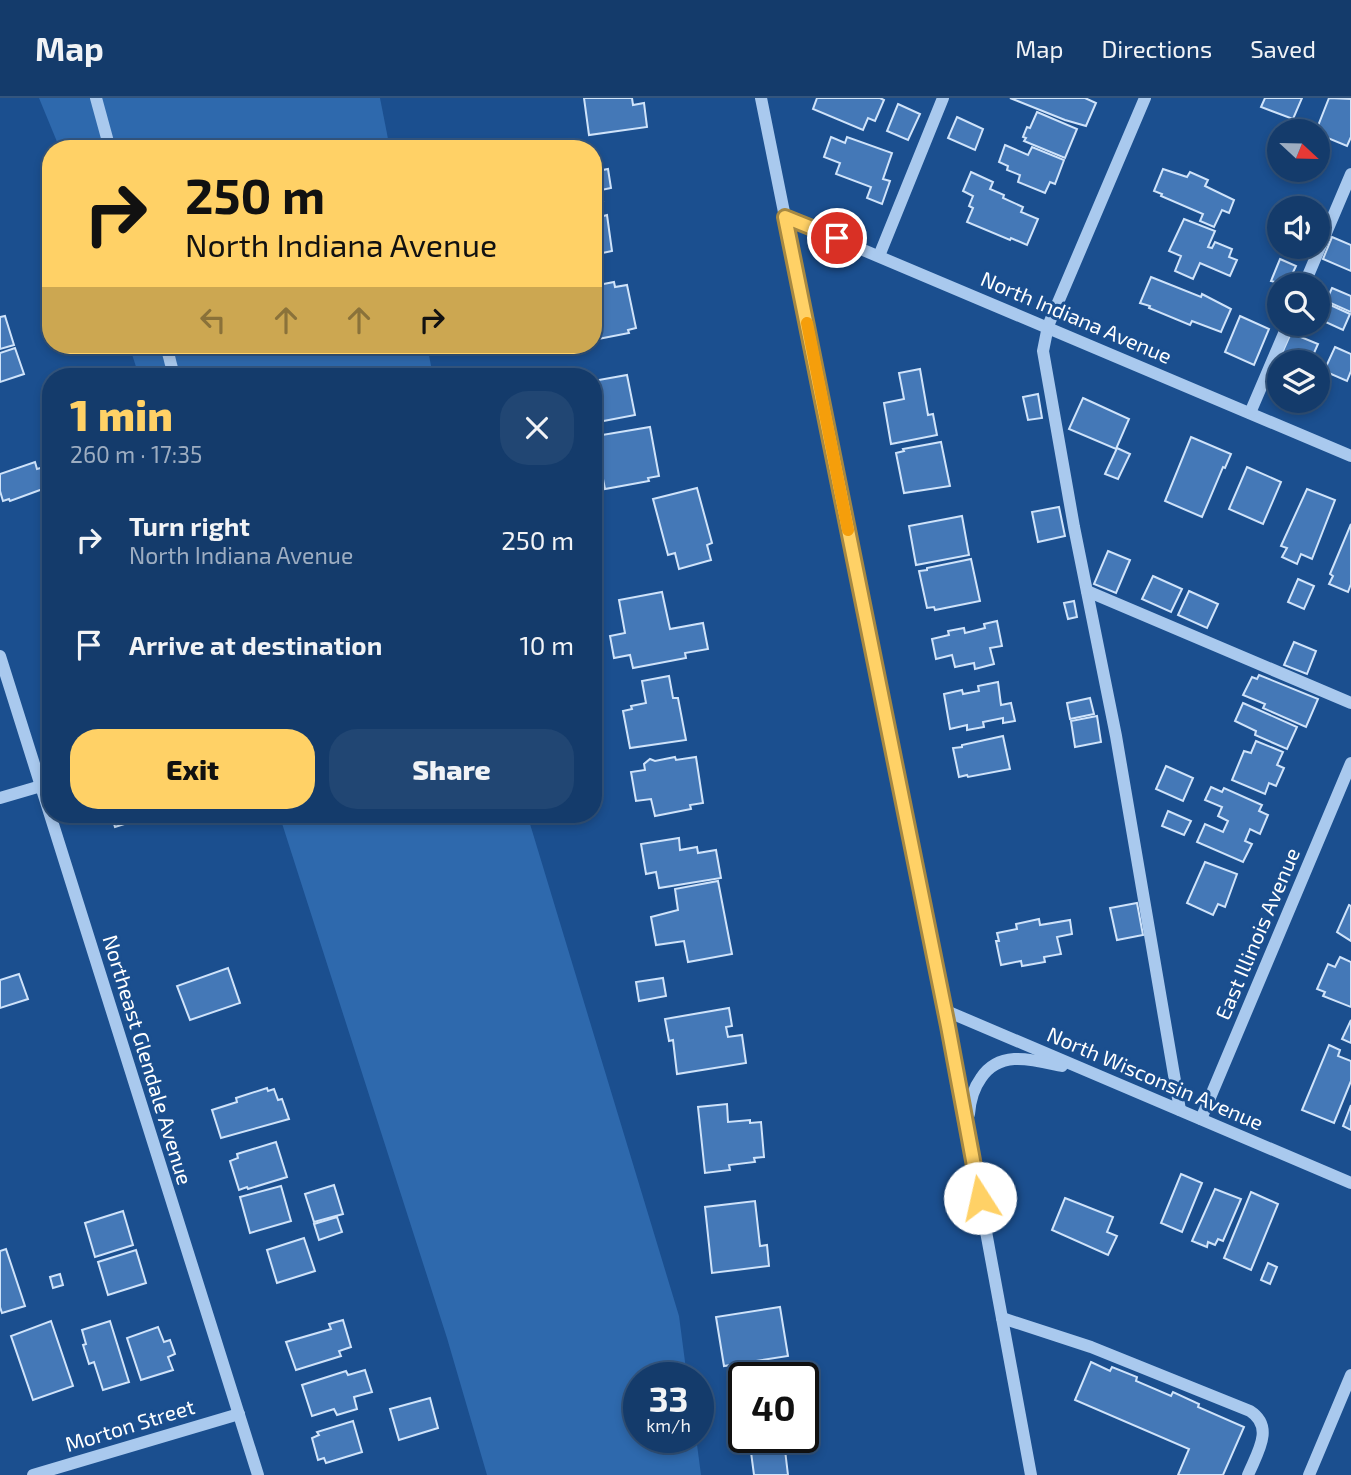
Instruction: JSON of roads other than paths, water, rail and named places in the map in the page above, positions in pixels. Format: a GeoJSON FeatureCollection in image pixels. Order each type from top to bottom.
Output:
{"type":"FeatureCollection","features":[{"type":"Feature","properties":{"kind":"street"},"geometry":{"type":"LineString","coordinates":[[96,98],[108,140]]}},
{"type":"Feature","properties":{"kind":"street"},"geometry":{"type":"LineString","coordinates":[[761,98],[944,1010],[1031,1475]]}},
{"type":"Feature","properties":{"kind":"street"},"geometry":{"type":"LineString","coordinates":[[769,98],[769,133]]}},
{"type":"Feature","properties":{"kind":"street"},"geometry":{"type":"LineString","coordinates":[[879,256],[943,98]]}},
{"type":"Feature","properties":{"kind":"street"},"geometry":{"type":"LineString","coordinates":[[1145,98],[1048,327],[1043,351],[1116,736],[1180,1110]]}},
{"type":"Feature","properties":{"kind":"street"},"geometry":{"type":"LineString","coordinates":[[1309,273],[1351,174]]}},
{"type":"Feature","properties":{"kind":"street","name":"North Indiana Avenue"},"geometry":{"type":"LineString","coordinates":[[785,217],[1351,456]]}},
{"type":"Feature","properties":{"kind":"street"},"geometry":{"type":"LineString","coordinates":[[1250,413],[1282,336]]}},
{"type":"Feature","properties":{"kind":"street"},"geometry":{"type":"LineString","coordinates":[[1087,591],[1351,704]]}},
{"type":"Feature","properties":{"kind":"street","name":"Northeast Glendale Avenue"},"geometry":{"type":"LineString","coordinates":[[0,656],[42,789]]}},
{"type":"Feature","properties":{"kind":"street","name":"East Illinois Avenue"},"geometry":{"type":"LineString","coordinates":[[1201,1119],[1351,764]]}},
{"type":"Feature","properties":{"kind":"street"},"geometry":{"type":"LineString","coordinates":[[0,799],[41,786]]}},
{"type":"Feature","properties":{"kind":"street","name":"Northeast Glendale Avenue"},"geometry":{"type":"LineString","coordinates":[[53,823],[258,1475]]}},
{"type":"Feature","properties":{"kind":"street","name":"North Wisconsin Avenue"},"geometry":{"type":"LineString","coordinates":[[944,1010],[1351,1183]]}},
{"type":"Feature","properties":{"kind":"street"},"geometry":{"type":"LineString","coordinates":[[971,1150],[971,1097],[982,1076],[995,1063],[1009,1059],[1037,1061],[1112,1081]]}},
{"type":"Feature","properties":{"kind":"street"},"geometry":{"type":"LineString","coordinates":[[1002,1318],[1091,1347],[1251,1411],[1260,1417],[1264,1426],[1262,1441],[1248,1475]]}},
{"type":"Feature","properties":{"kind":"street"},"geometry":{"type":"LineString","coordinates":[[1309,1475],[1345,1404],[1351,1374]]}},
{"type":"Feature","properties":{"kind":"street","name":"Morton Street"},"geometry":{"type":"LineString","coordinates":[[33,1475],[239,1414]]}}]}
